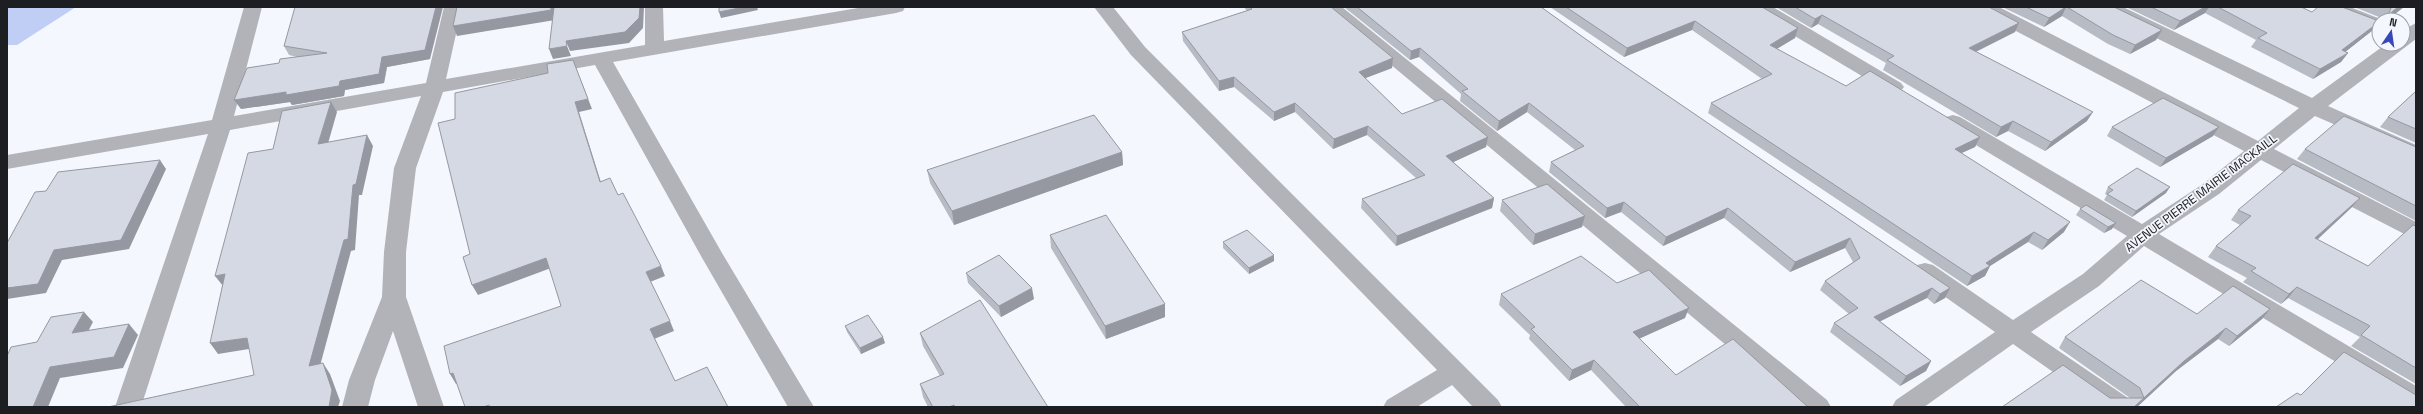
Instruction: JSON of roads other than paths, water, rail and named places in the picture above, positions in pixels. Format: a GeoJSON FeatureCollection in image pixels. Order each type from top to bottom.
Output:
{"type":"FeatureCollection","features":[{"type":"Feature","properties":{"kind":"street"},"geometry":{"type":"LineString","coordinates":[[128,407],[221,125],[253,7]]}},
{"type":"Feature","properties":{"kind":"street"},"geometry":{"type":"LineString","coordinates":[[355,407],[362,380],[394,297],[395,252],[405,168],[434,88],[453,7]]}},
{"type":"Feature","properties":{"kind":"street"},"geometry":{"type":"LineString","coordinates":[[654,7],[655,48]]}},
{"type":"Feature","properties":{"kind":"street"},"geometry":{"type":"LineString","coordinates":[[7,162],[434,88],[850,11],[896,7]]}},
{"type":"Feature","properties":{"kind":"street"},"geometry":{"type":"LineString","coordinates":[[1103,7],[1138,50],[1489,407]]}},
{"type":"Feature","properties":{"kind":"street"},"geometry":{"type":"LineString","coordinates":[[1331,7],[1818,407]]}},
{"type":"Feature","properties":{"kind":"street"},"geometry":{"type":"LineString","coordinates":[[1760,7],[1909,96]]}},
{"type":"Feature","properties":{"kind":"street"},"geometry":{"type":"LineString","coordinates":[[1985,7],[2416,232]]}},
{"type":"Feature","properties":{"kind":"street"},"geometry":{"type":"LineString","coordinates":[[2108,7],[2313,107],[2416,153]]}},
{"type":"Feature","properties":{"kind":"street"},"geometry":{"type":"LineString","coordinates":[[2334,7],[2371,22]]}},
{"type":"Feature","properties":{"kind":"street","name":"AVENUE PIERRE MAIRIE MACKAILL"},"geometry":{"type":"LineString","coordinates":[[1905,407],[2014,331],[2091,280],[2143,234],[2211,189],[2313,107],[2387,52]]}},
{"type":"Feature","properties":{"kind":"street"},"geometry":{"type":"LineString","coordinates":[[601,58],[712,256],[801,407]]}},
{"type":"Feature","properties":{"kind":"street"},"geometry":{"type":"LineString","coordinates":[[1936,112],[2416,398]]}},
{"type":"Feature","properties":{"kind":"street"},"geometry":{"type":"LineString","coordinates":[[1909,260],[2014,331],[2122,407]]}},
{"type":"Feature","properties":{"kind":"street"},"geometry":{"type":"LineString","coordinates":[[394,297],[431,407]]}},
{"type":"Feature","properties":{"kind":"street"},"geometry":{"type":"LineString","coordinates":[[1396,407],[1453,372]]}}]}
